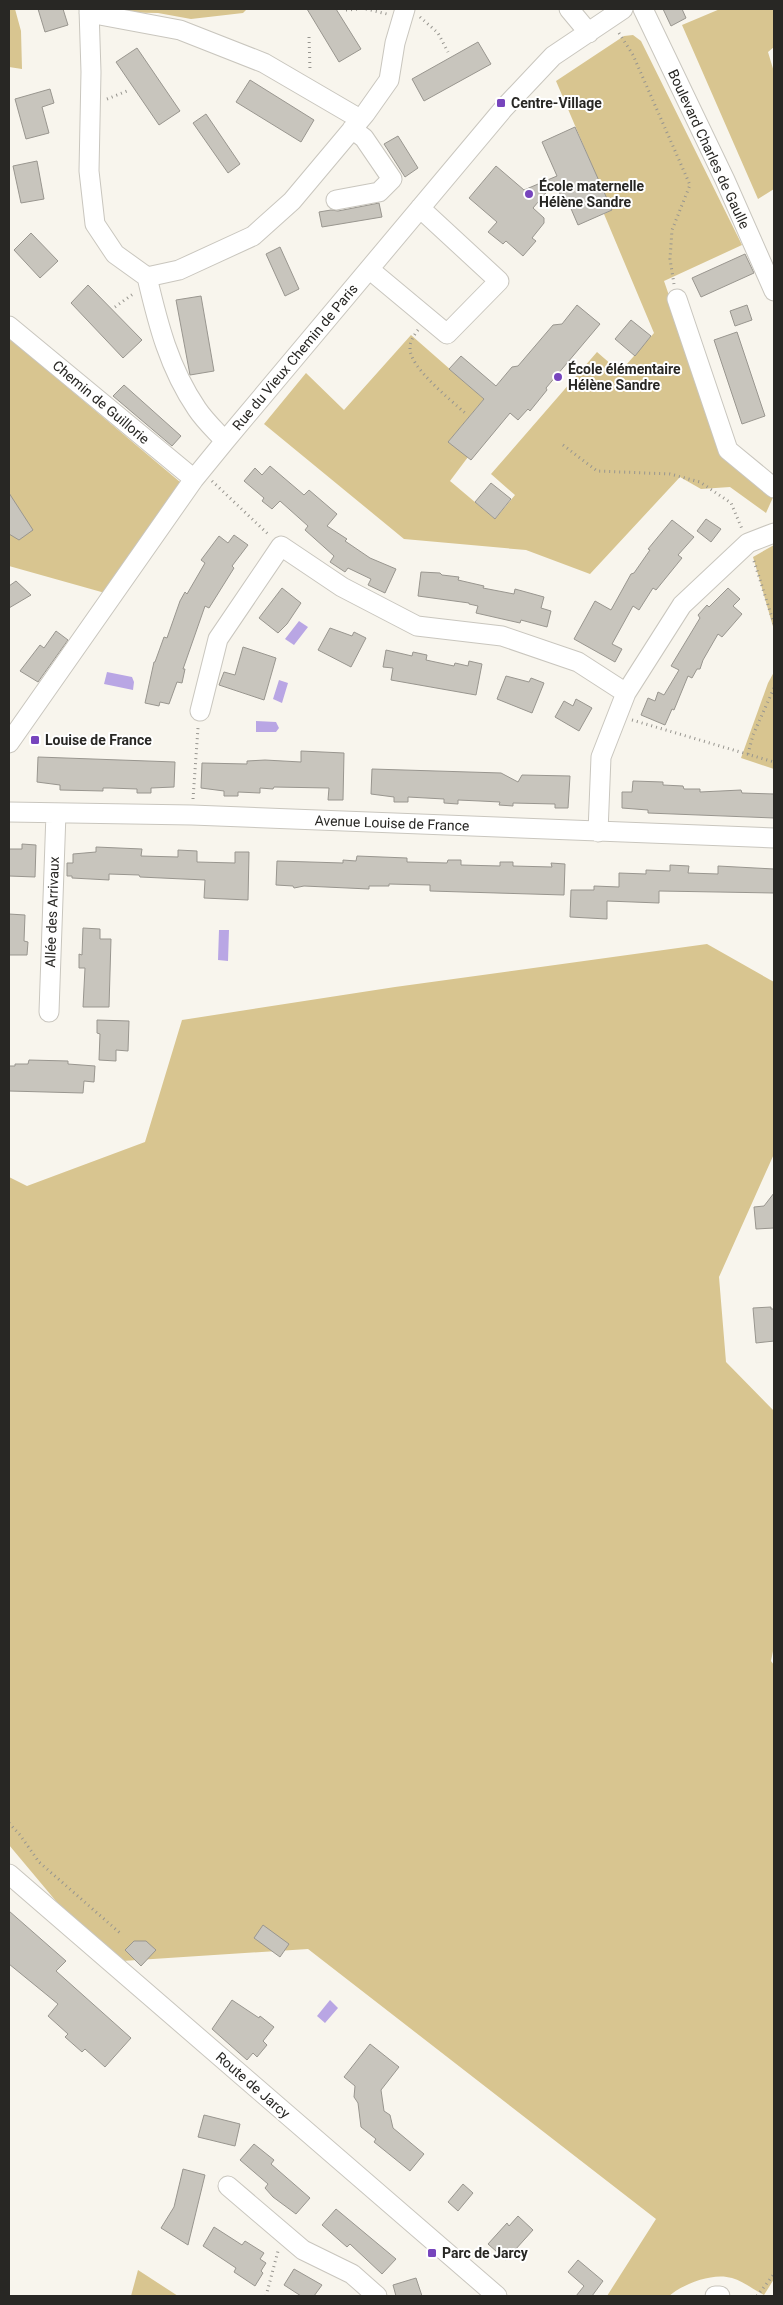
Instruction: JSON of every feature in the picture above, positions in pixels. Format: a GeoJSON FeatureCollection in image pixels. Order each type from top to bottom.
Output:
{"type":"FeatureCollection","features":[{"type":"Feature","properties":{"kind":"street"},"geometry":{"type":"LineString","coordinates":[[569,9],[589,33]]}},
{"type":"Feature","properties":{"kind":"street","name":"Boulevard Charles de Gaulle"},"geometry":{"type":"LineString","coordinates":[[643,9],[725,180],[774,291]]}},
{"type":"Feature","properties":{"kind":"street"},"geometry":{"type":"LineString","coordinates":[[225,441],[198,411],[175,373],[162,338],[147,277],[115,254],[95,224],[89,171],[91,72],[89,11],[180,30],[264,63],[311,90],[356,124],[392,179],[379,192],[336,200]]}},
{"type":"Feature","properties":{"kind":"street"},"geometry":{"type":"LineString","coordinates":[[147,277],[179,270],[253,236],[292,201],[356,124],[389,80],[395,43],[411,12]]}},
{"type":"Feature","properties":{"kind":"street","name":"Rue du Vieux Chemin de Paris"},"geometry":{"type":"LineString","coordinates":[[9,743],[197,475],[225,441],[504,108],[554,56],[617,14]]}},
{"type":"Feature","properties":{"kind":"street"},"geometry":{"type":"LineString","coordinates":[[369,269],[448,334],[499,281],[420,208]]}},
{"type":"Feature","properties":{"kind":"street"},"geometry":{"type":"LineString","coordinates":[[677,299],[728,450],[774,488]]}},
{"type":"Feature","properties":{"kind":"street","name":"Chemin de Guillorie"},"geometry":{"type":"LineString","coordinates":[[9,326],[197,475]]}},
{"type":"Feature","properties":{"kind":"street"},"geometry":{"type":"LineString","coordinates":[[598,832],[601,757],[626,693],[682,605],[748,543],[774,533]]}},
{"type":"Feature","properties":{"kind":"street"},"geometry":{"type":"LineString","coordinates":[[200,711],[218,639],[281,546],[342,587],[417,626],[502,636],[578,662],[626,693]]}},
{"type":"Feature","properties":{"kind":"street","name":"Avenue Louise de France"},"geometry":{"type":"LineString","coordinates":[[9,812],[192,815],[774,838]]}},
{"type":"Feature","properties":{"kind":"street","name":"Allée des Arrivaux"},"geometry":{"type":"LineString","coordinates":[[49,1012],[56,812]]}},
{"type":"Feature","properties":{"kind":"street","name":"Route de Jarcy"},"geometry":{"type":"LineString","coordinates":[[9,1874],[486,2292]]}},
{"type":"Feature","properties":{"kind":"street"},"geometry":{"type":"LineString","coordinates":[[228,2186],[303,2250],[352,2274],[377,2296]]}},
{"type":"Feature","properties":{"kind":"street"},"geometry":{"type":"LineString","coordinates":[[714,2296],[720,2296]]}},
{"type":"Feature","properties":{"kind":"path"},"geometry":{"type":"LineString","coordinates":[[346,10],[361,9]]}},
{"type":"Feature","properties":{"kind":"path"},"geometry":{"type":"LineString","coordinates":[[411,12],[438,33],[448,52]]}},
{"type":"Feature","properties":{"kind":"path"},"geometry":{"type":"LineString","coordinates":[[617,14],[690,185],[672,230],[670,259],[677,299]]}},
{"type":"Feature","properties":{"kind":"path"},"geometry":{"type":"LineString","coordinates":[[309,37],[311,90]]}},
{"type":"Feature","properties":{"kind":"path"},"geometry":{"type":"LineString","coordinates":[[428,318],[413,338],[410,349],[416,365],[465,413]]}},
{"type":"Feature","properties":{"kind":"path"},"geometry":{"type":"LineString","coordinates":[[563,445],[597,471],[670,474],[700,482],[731,503],[748,543],[774,624]]}},
{"type":"Feature","properties":{"kind":"path"},"geometry":{"type":"LineString","coordinates":[[197,475],[281,546]]}},
{"type":"Feature","properties":{"kind":"path"},"geometry":{"type":"LineString","coordinates":[[748,754],[753,735],[774,688]]}},
{"type":"Feature","properties":{"kind":"path"},"geometry":{"type":"LineString","coordinates":[[192,815],[200,711]]}},
{"type":"Feature","properties":{"kind":"path"},"geometry":{"type":"LineString","coordinates":[[617,715],[774,762]]}},
{"type":"Feature","properties":{"kind":"path"},"geometry":{"type":"LineString","coordinates":[[9,1823],[39,1862],[120,1932]]}},
{"type":"Feature","properties":{"kind":"path"},"geometry":{"type":"LineString","coordinates":[[266,2296],[283,2234]]}},
{"type":"Feature","properties":{"kind":"path"},"geometry":{"type":"LineString","coordinates":[[757,2296],[774,2274]]}},
{"type":"Feature","properties":{"kind":"shaded area"},"geometry":{"type":"Polygon","coordinates":[[[9,9],[15,9],[21,31],[22,69],[9,67],[9,9]]]}},
{"type":"Feature","properties":{"kind":"shaded area"},"geometry":{"type":"Polygon","coordinates":[[[104,9],[247,9],[243,13],[191,19],[158,13],[104,12],[104,9]]]}},
{"type":"Feature","properties":{"kind":"shaded area"},"geometry":{"type":"Polygon","coordinates":[[[720,9],[774,9],[774,47],[768,52],[774,72],[774,189],[758,199],[682,25],[720,9]]]}},
{"type":"Feature","properties":{"kind":"shaded area"},"geometry":{"type":"Polygon","coordinates":[[[633,35],[641,41],[742,245],[664,281],[724,455],[774,495],[766,513],[730,487],[701,489],[680,477],[590,574],[526,550],[404,539],[264,424],[306,373],[344,410],[411,335],[484,399],[449,441],[468,457],[450,481],[495,519],[515,495],[491,474],[597,352],[620,372],[654,333],[604,214],[611,210],[556,81],[624,36],[633,35]]]}},
{"type":"Feature","properties":{"kind":"shaded area"},"geometry":{"type":"Polygon","coordinates":[[[9,338],[180,482],[105,593],[9,566],[9,338]]]}},
{"type":"Feature","properties":{"kind":"shaded area"},"geometry":{"type":"Polygon","coordinates":[[[774,545],[774,630],[753,557],[774,545]]]}},
{"type":"Feature","properties":{"kind":"shaded area"},"geometry":{"type":"Polygon","coordinates":[[[299,621],[308,627],[294,645],[285,639],[299,621]]]}},
{"type":"Feature","properties":{"kind":"shaded area"},"geometry":{"type":"Polygon","coordinates":[[[107,672],[132,677],[134,682],[133,690],[104,684],[107,672]]]}},
{"type":"Feature","properties":{"kind":"shaded area"},"geometry":{"type":"Polygon","coordinates":[[[774,672],[774,769],[741,758],[768,683],[774,672]]]}},
{"type":"Feature","properties":{"kind":"shaded area"},"geometry":{"type":"Polygon","coordinates":[[[279,680],[288,683],[282,703],[273,699],[279,680]]]}},
{"type":"Feature","properties":{"kind":"shaded area"},"geometry":{"type":"Polygon","coordinates":[[[256,721],[276,722],[279,728],[276,732],[256,732],[256,721]]]}},
{"type":"Feature","properties":{"kind":"shaded area"},"geometry":{"type":"Polygon","coordinates":[[[219,930],[229,930],[228,961],[218,960],[219,930]]]}},
{"type":"Feature","properties":{"kind":"shaded area"},"geometry":{"type":"Polygon","coordinates":[[[707,944],[774,982],[774,1154],[719,1277],[726,1362],[774,1411],[774,1646],[771,1661],[774,1665],[774,2279],[764,2295],[736,2279],[716,2277],[690,2283],[669,2296],[607,2296],[656,2219],[308,1949],[107,1962],[9,1845],[9,1177],[27,1186],[145,1142],[182,1020],[395,987],[707,944]]]}},
{"type":"Feature","properties":{"kind":"shaded area"},"geometry":{"type":"Polygon","coordinates":[[[330,2000],[338,2008],[325,2023],[317,2016],[330,2000]]]}},
{"type":"Feature","properties":{"kind":"shaded area"},"geometry":{"type":"Polygon","coordinates":[[[138,2270],[178,2296],[131,2296],[138,2270]]]}},
{"type":"Feature","properties":{"kind":"building"},"geometry":{"type":"Polygon","coordinates":[[[38,9],[63,9],[68,25],[45,32],[38,9]]]}},
{"type":"Feature","properties":{"kind":"building"},"geometry":{"type":"Polygon","coordinates":[[[307,9],[336,9],[361,49],[339,62],[307,9]]]}},
{"type":"Feature","properties":{"kind":"building"},"geometry":{"type":"Polygon","coordinates":[[[663,9],[682,9],[686,18],[671,26],[663,9]]]}},
{"type":"Feature","properties":{"kind":"building"},"geometry":{"type":"Polygon","coordinates":[[[478,42],[491,64],[424,101],[412,79],[478,42]]]}},
{"type":"Feature","properties":{"kind":"building"},"geometry":{"type":"Polygon","coordinates":[[[137,48],[180,111],[159,125],[116,62],[137,48]]]}},
{"type":"Feature","properties":{"kind":"building"},"geometry":{"type":"Polygon","coordinates":[[[250,80],[314,120],[301,142],[236,102],[250,80]]]}},
{"type":"Feature","properties":{"kind":"building"},"geometry":{"type":"Polygon","coordinates":[[[50,89],[54,103],[42,107],[49,133],[26,139],[15,99],[50,89]]]}},
{"type":"Feature","properties":{"kind":"building"},"geometry":{"type":"Polygon","coordinates":[[[206,114],[240,164],[228,173],[193,123],[206,114]]]}},
{"type":"Feature","properties":{"kind":"building"},"geometry":{"type":"Polygon","coordinates":[[[575,127],[612,210],[578,225],[566,197],[563,201],[555,182],[533,208],[544,218],[544,223],[532,238],[536,241],[523,256],[506,241],[503,244],[488,232],[497,222],[469,198],[496,166],[524,190],[557,176],[542,142],[575,127]]]}},
{"type":"Feature","properties":{"kind":"building"},"geometry":{"type":"Polygon","coordinates":[[[398,136],[418,168],[405,177],[384,144],[398,136]]]}},
{"type":"Feature","properties":{"kind":"building"},"geometry":{"type":"Polygon","coordinates":[[[37,161],[44,199],[21,203],[13,166],[37,161]]]}},
{"type":"Feature","properties":{"kind":"building"},"geometry":{"type":"Polygon","coordinates":[[[379,203],[382,217],[322,227],[319,212],[338,211],[379,203]]]}},
{"type":"Feature","properties":{"kind":"building"},"geometry":{"type":"Polygon","coordinates":[[[31,233],[58,261],[40,278],[14,250],[31,233]]]}},
{"type":"Feature","properties":{"kind":"building"},"geometry":{"type":"Polygon","coordinates":[[[280,247],[299,289],[285,296],[266,254],[280,247]]]}},
{"type":"Feature","properties":{"kind":"building"},"geometry":{"type":"Polygon","coordinates":[[[745,254],[754,273],[701,297],[692,278],[745,254]]]}},
{"type":"Feature","properties":{"kind":"building"},"geometry":{"type":"Polygon","coordinates":[[[88,285],[142,340],[123,358],[71,303],[88,285]]]}},
{"type":"Feature","properties":{"kind":"building"},"geometry":{"type":"Polygon","coordinates":[[[201,296],[214,371],[190,375],[176,300],[201,296]]]}},
{"type":"Feature","properties":{"kind":"building"},"geometry":{"type":"Polygon","coordinates":[[[577,305],[600,324],[546,388],[547,390],[530,411],[528,409],[518,420],[510,413],[471,460],[448,442],[484,399],[449,369],[461,356],[496,386],[512,367],[518,366],[553,325],[562,324],[577,305]]]}},
{"type":"Feature","properties":{"kind":"building"},"geometry":{"type":"Polygon","coordinates":[[[747,305],[752,320],[735,326],[730,311],[747,305]]]}},
{"type":"Feature","properties":{"kind":"building"},"geometry":{"type":"Polygon","coordinates":[[[631,320],[651,336],[635,356],[615,339],[631,320]]]}},
{"type":"Feature","properties":{"kind":"building"},"geometry":{"type":"Polygon","coordinates":[[[737,332],[765,416],[742,424],[714,340],[737,332]]]}},
{"type":"Feature","properties":{"kind":"building"},"geometry":{"type":"Polygon","coordinates":[[[124,385],[181,436],[172,446],[113,396],[124,385]]]}},
{"type":"Feature","properties":{"kind":"building"},"geometry":{"type":"Polygon","coordinates":[[[270,466],[304,495],[309,490],[337,514],[327,526],[347,539],[345,541],[370,558],[396,569],[385,593],[368,585],[371,579],[348,568],[345,572],[330,562],[334,556],[305,530],[308,526],[280,501],[272,509],[262,501],[264,498],[244,481],[255,468],[262,475],[270,466]]]}},
{"type":"Feature","properties":{"kind":"building"},"geometry":{"type":"Polygon","coordinates":[[[491,483],[511,499],[495,519],[475,502],[491,483]]]}},
{"type":"Feature","properties":{"kind":"building"},"geometry":{"type":"Polygon","coordinates":[[[9,493],[33,530],[19,540],[9,534],[9,493]]]}},
{"type":"Feature","properties":{"kind":"building"},"geometry":{"type":"Polygon","coordinates":[[[706,519],[721,529],[711,542],[697,531],[706,519]]]}},
{"type":"Feature","properties":{"kind":"building"},"geometry":{"type":"Polygon","coordinates":[[[672,520],[694,537],[678,555],[682,558],[656,590],[653,588],[639,610],[633,606],[612,644],[622,649],[615,662],[574,639],[595,601],[611,610],[631,574],[634,573],[650,550],[648,549],[672,520]]]}},
{"type":"Feature","properties":{"kind":"building"},"geometry":{"type":"Polygon","coordinates":[[[234,535],[248,545],[232,566],[234,568],[209,608],[205,606],[183,669],[185,669],[182,683],[177,682],[169,704],[160,702],[159,706],[145,703],[154,662],[164,637],[167,638],[180,601],[185,592],[187,594],[205,563],[201,560],[219,536],[228,543],[234,535]]]}},
{"type":"Feature","properties":{"kind":"building"},"geometry":{"type":"Polygon","coordinates":[[[421,572],[459,577],[458,580],[484,586],[483,588],[514,594],[515,589],[544,597],[541,608],[551,611],[547,627],[521,620],[520,623],[476,613],[478,606],[469,603],[418,596],[421,572]]]}},
{"type":"Feature","properties":{"kind":"building"},"geometry":{"type":"Polygon","coordinates":[[[16,581],[31,595],[9,608],[9,586],[16,581]]]}},
{"type":"Feature","properties":{"kind":"building"},"geometry":{"type":"Polygon","coordinates":[[[282,588],[301,603],[287,624],[278,633],[259,618],[282,588]]]}},
{"type":"Feature","properties":{"kind":"building"},"geometry":{"type":"Polygon","coordinates":[[[728,588],[740,599],[733,606],[742,614],[722,637],[718,634],[700,669],[697,669],[692,678],[688,676],[674,710],[672,709],[665,725],[641,715],[648,698],[655,701],[658,692],[664,695],[679,670],[671,666],[700,618],[698,615],[728,588]]]}},
{"type":"Feature","properties":{"kind":"building"},"geometry":{"type":"Polygon","coordinates":[[[330,628],[352,636],[354,632],[366,638],[351,667],[318,650],[330,628]]]}},
{"type":"Feature","properties":{"kind":"building"},"geometry":{"type":"Polygon","coordinates":[[[56,631],[68,640],[38,682],[20,671],[40,645],[44,648],[56,631]]]}},
{"type":"Feature","properties":{"kind":"building"},"geometry":{"type":"Polygon","coordinates":[[[243,647],[276,658],[264,700],[219,685],[224,672],[235,675],[243,647]]]}},
{"type":"Feature","properties":{"kind":"building"},"geometry":{"type":"Polygon","coordinates":[[[386,650],[412,656],[413,652],[427,655],[426,660],[454,666],[455,663],[468,666],[469,661],[482,664],[476,695],[391,680],[393,668],[383,667],[386,650]]]}},
{"type":"Feature","properties":{"kind":"building"},"geometry":{"type":"Polygon","coordinates":[[[506,676],[529,682],[531,678],[544,683],[532,713],[497,699],[506,676]]]}},
{"type":"Feature","properties":{"kind":"building"},"geometry":{"type":"Polygon","coordinates":[[[576,699],[592,708],[579,731],[555,717],[564,701],[573,706],[576,699]]]}},
{"type":"Feature","properties":{"kind":"building"},"geometry":{"type":"Polygon","coordinates":[[[301,751],[344,753],[343,800],[328,800],[329,788],[260,788],[260,793],[238,792],[238,796],[224,796],[224,791],[201,788],[202,763],[247,764],[247,761],[265,760],[301,762],[301,751]]]}},
{"type":"Feature","properties":{"kind":"building"},"geometry":{"type":"Polygon","coordinates":[[[38,757],[175,762],[174,787],[151,788],[151,793],[137,793],[137,789],[110,788],[103,788],[103,791],[60,790],[60,785],[37,782],[38,757]]]}},
{"type":"Feature","properties":{"kind":"building"},"geometry":{"type":"Polygon","coordinates":[[[372,769],[501,773],[518,782],[522,775],[570,776],[568,808],[555,808],[555,804],[513,803],[513,806],[499,805],[500,802],[458,800],[458,804],[444,803],[444,799],[408,797],[408,802],[394,802],[394,797],[371,794],[372,769]]]}},
{"type":"Feature","properties":{"kind":"building"},"geometry":{"type":"Polygon","coordinates":[[[633,781],[663,782],[663,785],[683,786],[684,789],[700,789],[700,792],[741,790],[742,793],[774,794],[774,818],[648,813],[648,810],[622,808],[622,792],[632,792],[633,781]]]}},
{"type":"Feature","properties":{"kind":"building"},"geometry":{"type":"Polygon","coordinates":[[[22,844],[36,845],[35,877],[9,876],[9,849],[22,849],[22,844]]]}},
{"type":"Feature","properties":{"kind":"building"},"geometry":{"type":"Polygon","coordinates":[[[96,847],[142,849],[141,856],[178,857],[178,850],[197,851],[197,862],[235,863],[235,852],[249,852],[248,900],[204,898],[205,880],[109,874],[109,880],[72,878],[72,876],[67,876],[67,863],[73,863],[73,854],[96,852],[96,847]]]}},
{"type":"Feature","properties":{"kind":"building"},"geometry":{"type":"Polygon","coordinates":[[[357,856],[407,858],[407,862],[447,863],[448,860],[461,860],[461,865],[500,866],[500,862],[513,862],[513,866],[552,867],[551,863],[565,864],[564,895],[430,891],[430,885],[389,884],[389,886],[369,886],[369,889],[304,886],[294,888],[293,886],[276,885],[277,861],[343,863],[343,860],[356,861],[357,856]]]}},
{"type":"Feature","properties":{"kind":"building"},"geometry":{"type":"Polygon","coordinates":[[[670,865],[689,866],[688,873],[718,874],[718,866],[774,869],[774,893],[659,891],[659,903],[607,901],[607,919],[570,917],[571,890],[594,890],[594,886],[619,887],[619,873],[646,874],[646,870],[670,871],[670,865]]]}},
{"type":"Feature","properties":{"kind":"building"},"geometry":{"type":"Polygon","coordinates":[[[9,914],[25,915],[24,941],[28,942],[27,955],[9,955],[9,914]]]}},
{"type":"Feature","properties":{"kind":"building"},"geometry":{"type":"Polygon","coordinates":[[[83,928],[100,929],[100,939],[111,939],[109,1007],[83,1007],[85,968],[79,968],[79,954],[82,955],[83,928]]]}},
{"type":"Feature","properties":{"kind":"building"},"geometry":{"type":"Polygon","coordinates":[[[97,1020],[129,1021],[128,1051],[116,1050],[116,1061],[99,1060],[100,1034],[97,1033],[97,1020]]]}},
{"type":"Feature","properties":{"kind":"building"},"geometry":{"type":"Polygon","coordinates":[[[29,1060],[68,1061],[68,1064],[95,1066],[94,1082],[84,1081],[83,1093],[9,1091],[9,1066],[28,1064],[29,1060]]]}},
{"type":"Feature","properties":{"kind":"building"},"geometry":{"type":"Polygon","coordinates":[[[774,1193],[774,1228],[756,1229],[754,1207],[764,1206],[774,1193]]]}},
{"type":"Feature","properties":{"kind":"building"},"geometry":{"type":"Polygon","coordinates":[[[771,1307],[771,1309],[774,1309],[774,1341],[756,1343],[753,1308],[771,1307]]]}},
{"type":"Feature","properties":{"kind":"building"},"geometry":{"type":"Polygon","coordinates":[[[9,1911],[66,1961],[56,1971],[131,2038],[105,2067],[85,2049],[82,2052],[65,2037],[68,2034],[48,2016],[58,2004],[9,1964],[9,1911]]]}},
{"type":"Feature","properties":{"kind":"building"},"geometry":{"type":"Polygon","coordinates":[[[263,1925],[289,1944],[280,1957],[254,1938],[263,1925]]]}},
{"type":"Feature","properties":{"kind":"building"},"geometry":{"type":"Polygon","coordinates":[[[134,1941],[146,1941],[156,1950],[141,1966],[125,1950],[134,1941]]]}},
{"type":"Feature","properties":{"kind":"building"},"geometry":{"type":"Polygon","coordinates":[[[232,2000],[259,2018],[260,2016],[274,2027],[263,2041],[267,2045],[257,2057],[253,2053],[247,2060],[212,2029],[232,2000]]]}},
{"type":"Feature","properties":{"kind":"building"},"geometry":{"type":"Polygon","coordinates":[[[370,2044],[399,2067],[381,2090],[384,2111],[390,2115],[393,2128],[424,2154],[410,2171],[374,2142],[376,2139],[361,2127],[358,2103],[354,2097],[355,2086],[344,2077],[370,2044]]]}},
{"type":"Feature","properties":{"kind":"building"},"geometry":{"type":"Polygon","coordinates":[[[204,2115],[240,2124],[235,2146],[198,2137],[204,2115]]]}},
{"type":"Feature","properties":{"kind":"building"},"geometry":{"type":"Polygon","coordinates":[[[254,2144],[274,2160],[271,2164],[310,2198],[296,2214],[273,2197],[265,2188],[268,2184],[240,2160],[254,2144]]]}},
{"type":"Feature","properties":{"kind":"building"},"geometry":{"type":"Polygon","coordinates":[[[183,2169],[205,2175],[188,2245],[161,2228],[174,2207],[183,2169]]]}},
{"type":"Feature","properties":{"kind":"building"},"geometry":{"type":"Polygon","coordinates":[[[463,2184],[473,2193],[458,2211],[448,2202],[463,2184]]]}},
{"type":"Feature","properties":{"kind":"building"},"geometry":{"type":"Polygon","coordinates":[[[336,2209],[396,2259],[382,2274],[350,2244],[347,2247],[322,2225],[336,2209]]]}},
{"type":"Feature","properties":{"kind":"building"},"geometry":{"type":"Polygon","coordinates":[[[518,2216],[533,2230],[506,2260],[488,2244],[507,2223],[509,2226],[518,2216]]]}},
{"type":"Feature","properties":{"kind":"building"},"geometry":{"type":"Polygon","coordinates":[[[214,2227],[242,2245],[245,2241],[264,2253],[260,2259],[266,2263],[261,2271],[263,2273],[255,2286],[234,2272],[236,2268],[203,2246],[214,2227]]]}},
{"type":"Feature","properties":{"kind":"building"},"geometry":{"type":"Polygon","coordinates":[[[578,2260],[603,2281],[592,2296],[576,2296],[584,2286],[568,2272],[578,2260]]]}},
{"type":"Feature","properties":{"kind":"building"},"geometry":{"type":"Polygon","coordinates":[[[294,2269],[322,2285],[314,2296],[301,2296],[284,2285],[294,2269]]]}},
{"type":"Feature","properties":{"kind":"building"},"geometry":{"type":"Polygon","coordinates":[[[416,2278],[422,2296],[396,2296],[393,2285],[416,2278]]]}},
{"type":"Feature","properties":{"kind":"place","name":"Centre-Village"},"geometry":{"type":"Point","coordinates":[501,103]}},
{"type":"Feature","properties":{"kind":"place","name":"École maternelle Hélène Sandre"},"geometry":{"type":"Point","coordinates":[529,194]}},
{"type":"Feature","properties":{"kind":"place","name":"École élémentaire Hélène Sandre"},"geometry":{"type":"Point","coordinates":[558,377]}},
{"type":"Feature","properties":{"kind":"place","name":"Louise de France"},"geometry":{"type":"Point","coordinates":[35,740]}},
{"type":"Feature","properties":{"kind":"place","name":"Parc de Jarcy"},"geometry":{"type":"Point","coordinates":[432,2253]}}]}
